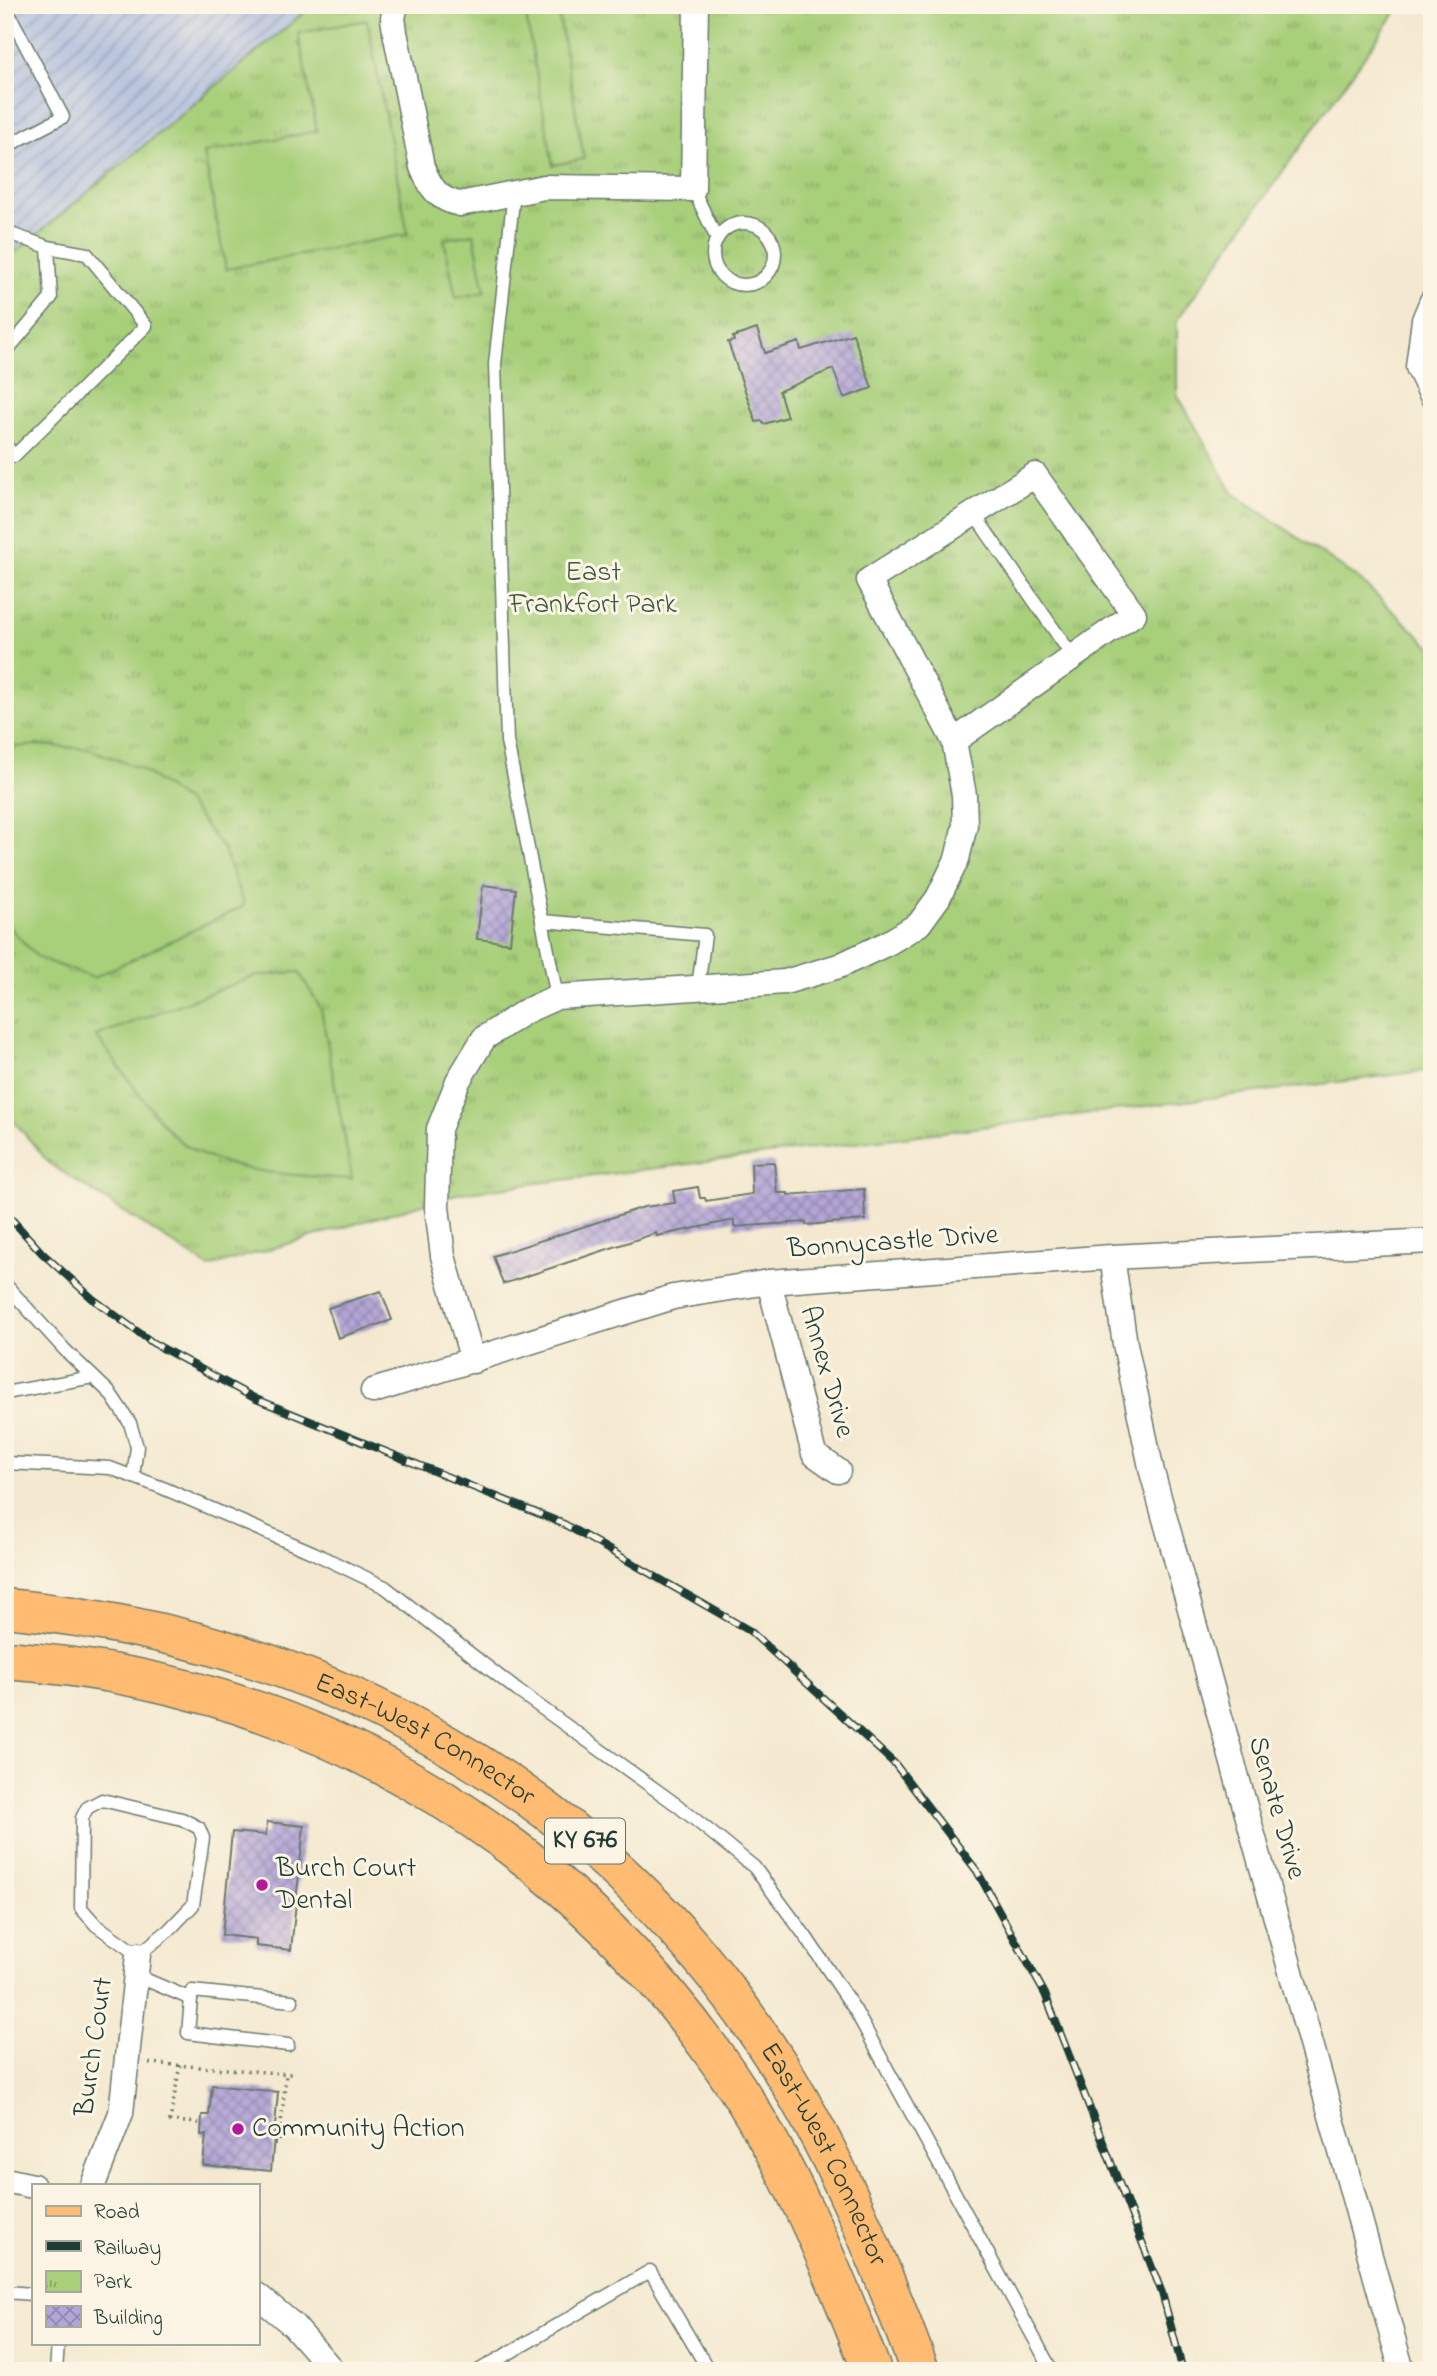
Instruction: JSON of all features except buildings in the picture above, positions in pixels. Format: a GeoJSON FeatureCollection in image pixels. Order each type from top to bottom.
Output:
{"type":"FeatureCollection","features":[{"type":"Feature","properties":{"kind":"main road","name":"East-West Connector"},"geometry":{"type":"LineString","coordinates":[[5,1608],[86,1617],[164,1633],[241,1653],[315,1680],[386,1712],[454,1749],[519,1791],[580,1837],[637,1888],[689,1943],[736,2003],[778,2065],[816,2130],[849,2197],[920,2371]]}},
{"type":"Feature","properties":{"kind":"main road","name":"East-West Connector"},"geometry":{"type":"LineString","coordinates":[[5,1660],[102,1671],[170,1684],[237,1703],[302,1727],[364,1754],[424,1786],[533,1863],[584,1906],[632,1954],[677,2005],[719,2061],[757,2120],[790,2183],[821,2247],[872,2371]]}},
{"type":"Feature","properties":{"kind":"street"},"geometry":{"type":"LineString","coordinates":[[396,5],[393,18],[395,32],[417,148],[429,183],[447,202],[460,204],[544,187],[693,189],[696,5]]}},
{"type":"Feature","properties":{"kind":"street"},"geometry":{"type":"LineString","coordinates":[[1432,301],[1424,320],[1418,367],[1432,396]]}},
{"type":"Feature","properties":{"kind":"street"},"geometry":{"type":"LineString","coordinates":[[473,1362],[443,1255],[437,1208],[439,1129],[457,1081],[484,1038],[526,1011],[557,997],[785,982],[839,966],[888,943],[919,924],[938,898],[957,859],[965,825],[964,795],[954,741],[869,580],[1035,475],[1134,614],[954,741]]}},
{"type":"Feature","properties":{"kind":"street","name":"Bonnycastle Drive"},"geometry":{"type":"LineString","coordinates":[[373,1391],[473,1362],[673,1297],[769,1282],[1112,1257],[1432,1241]]}},
{"type":"Feature","properties":{"kind":"street","name":"Senate Drive"},"geometry":{"type":"LineString","coordinates":[[1112,1257],[1125,1345],[1152,1472],[1402,2371]]}},
{"type":"Feature","properties":{"kind":"street","name":"Annex Drive"},"geometry":{"type":"LineString","coordinates":[[769,1282],[814,1454],[838,1471]]}},
{"type":"Feature","properties":{"kind":"street","name":"Burch Court"},"geometry":{"type":"LineString","coordinates":[[93,2184],[121,2113],[137,1965]]}},
{"type":"Feature","properties":{"kind":"street"},"geometry":{"type":"LineString","coordinates":[[5,2180],[32,2186]]}},
{"type":"Feature","properties":{"kind":"street"},"geometry":{"type":"LineString","coordinates":[[259,2297],[293,2325],[333,2371]]}},
{"type":"Feature","properties":{"kind":"lane"},"geometry":{"type":"LineString","coordinates":[[5,6],[63,117],[5,147]]}},
{"type":"Feature","properties":{"kind":"lane"},"geometry":{"type":"LineString","coordinates":[[693,189],[717,239],[713,248],[715,267],[728,281],[747,286],[765,278],[771,270],[775,249],[764,231],[744,223],[724,230],[717,239]]}},
{"type":"Feature","properties":{"kind":"lane"},"geometry":{"type":"LineString","coordinates":[[514,192],[495,364],[507,741],[557,997]]}},
{"type":"Feature","properties":{"kind":"lane"},"geometry":{"type":"LineString","coordinates":[[5,232],[48,247],[87,254],[146,326],[14,456],[5,444]]}},
{"type":"Feature","properties":{"kind":"lane"},"geometry":{"type":"LineString","coordinates":[[5,353],[51,298],[48,247]]}},
{"type":"Feature","properties":{"kind":"lane"},"geometry":{"type":"LineString","coordinates":[[974,514],[1073,657]]}},
{"type":"Feature","properties":{"kind":"lane"},"geometry":{"type":"LineString","coordinates":[[542,921],[705,934],[698,987]]}},
{"type":"Feature","properties":{"kind":"lane"},"geometry":{"type":"LineString","coordinates":[[5,1284],[65,1350],[110,1393],[130,1423],[137,1447],[133,1477]]}},
{"type":"Feature","properties":{"kind":"lane"},"geometry":{"type":"LineString","coordinates":[[5,1393],[93,1377]]}},
{"type":"Feature","properties":{"kind":"lane"},"geometry":{"type":"LineString","coordinates":[[5,1463],[110,1468],[314,1553],[385,1587],[518,1691],[677,1805],[754,1867],[855,2010],[1052,2371]]}},
{"type":"Feature","properties":{"kind":"lane"},"geometry":{"type":"LineString","coordinates":[[137,1965],[193,1905],[203,1838],[199,1828],[182,1819],[102,1800],[87,1808],[82,1818],[81,1908],[137,1965],[191,1999]]}},
{"type":"Feature","properties":{"kind":"lane"},"geometry":{"type":"LineString","coordinates":[[288,2045],[188,2034],[191,1999],[192,1992],[292,2001]]}},
{"type":"Feature","properties":{"kind":"lane"},"geometry":{"type":"LineString","coordinates":[[478,2371],[650,2271],[709,2371]]}},
{"type":"Feature","properties":{"kind":"lane"},"geometry":{"type":"LineString","coordinates":[[5,2292],[32,2294]]}},
{"type":"Feature","properties":{"kind":"lane"},"geometry":{"type":"LineString","coordinates":[[56,2371],[58,2344]]}},
{"type":"Feature","properties":{"kind":"path"},"geometry":{"type":"LineString","coordinates":[[147,2063],[288,2074],[279,2143],[274,2143]]}},
{"type":"Feature","properties":{"kind":"path"},"geometry":{"type":"LineString","coordinates":[[180,2065],[170,2121],[202,2123]]}},
{"type":"Feature","properties":{"kind":"shaded area"},"geometry":{"type":"Polygon","coordinates":[[[5,5],[313,5],[5,261],[5,5]]]}},
{"type":"Feature","properties":{"kind":"green space","name":"East Frankfort Park"},"geometry":{"type":"Polygon","coordinates":[[[313,5],[1401,5],[1177,320],[1177,394],[1233,493],[1360,580],[1432,648],[1432,1070],[460,1193],[209,1267],[50,1164],[5,1111],[5,261],[313,5]]]}},
{"type":"Feature","properties":{"kind":"green space"},"geometry":{"type":"Polygon","coordinates":[[[524,5],[557,5],[584,159],[553,165],[524,5]]]}},
{"type":"Feature","properties":{"kind":"green space"},"geometry":{"type":"Polygon","coordinates":[[[367,20],[408,234],[226,269],[204,153],[317,131],[298,33],[367,20]]]}},
{"type":"Feature","properties":{"kind":"green space"},"geometry":{"type":"Polygon","coordinates":[[[474,234],[485,292],[456,298],[444,239],[474,234]]]}},
{"type":"Feature","properties":{"kind":"green space"},"geometry":{"type":"Polygon","coordinates":[[[36,745],[89,749],[141,769],[188,803],[224,850],[244,906],[93,978],[38,958],[5,922],[5,748],[36,745]]]}},
{"type":"Feature","properties":{"kind":"green space"},"geometry":{"type":"Polygon","coordinates":[[[299,972],[321,1009],[352,1179],[257,1170],[209,1158],[189,1148],[162,1123],[96,1036],[255,976],[299,972]]]}},
{"type":"Feature","properties":{"kind":"railway"},"geometry":{"type":"LineString","coordinates":[[5,1212],[42,1253],[93,1299],[153,1343],[256,1399],[564,1524],[750,1631],[895,1764],[977,1871],[1045,1994],[1162,2293],[1183,2371]]}},
{"type":"Feature","properties":{"kind":"place","name":"Burch Court Dental"},"geometry":{"type":"Point","coordinates":[262,1885]}},
{"type":"Feature","properties":{"kind":"place","name":"Community Action"},"geometry":{"type":"Point","coordinates":[238,2129]}}]}
